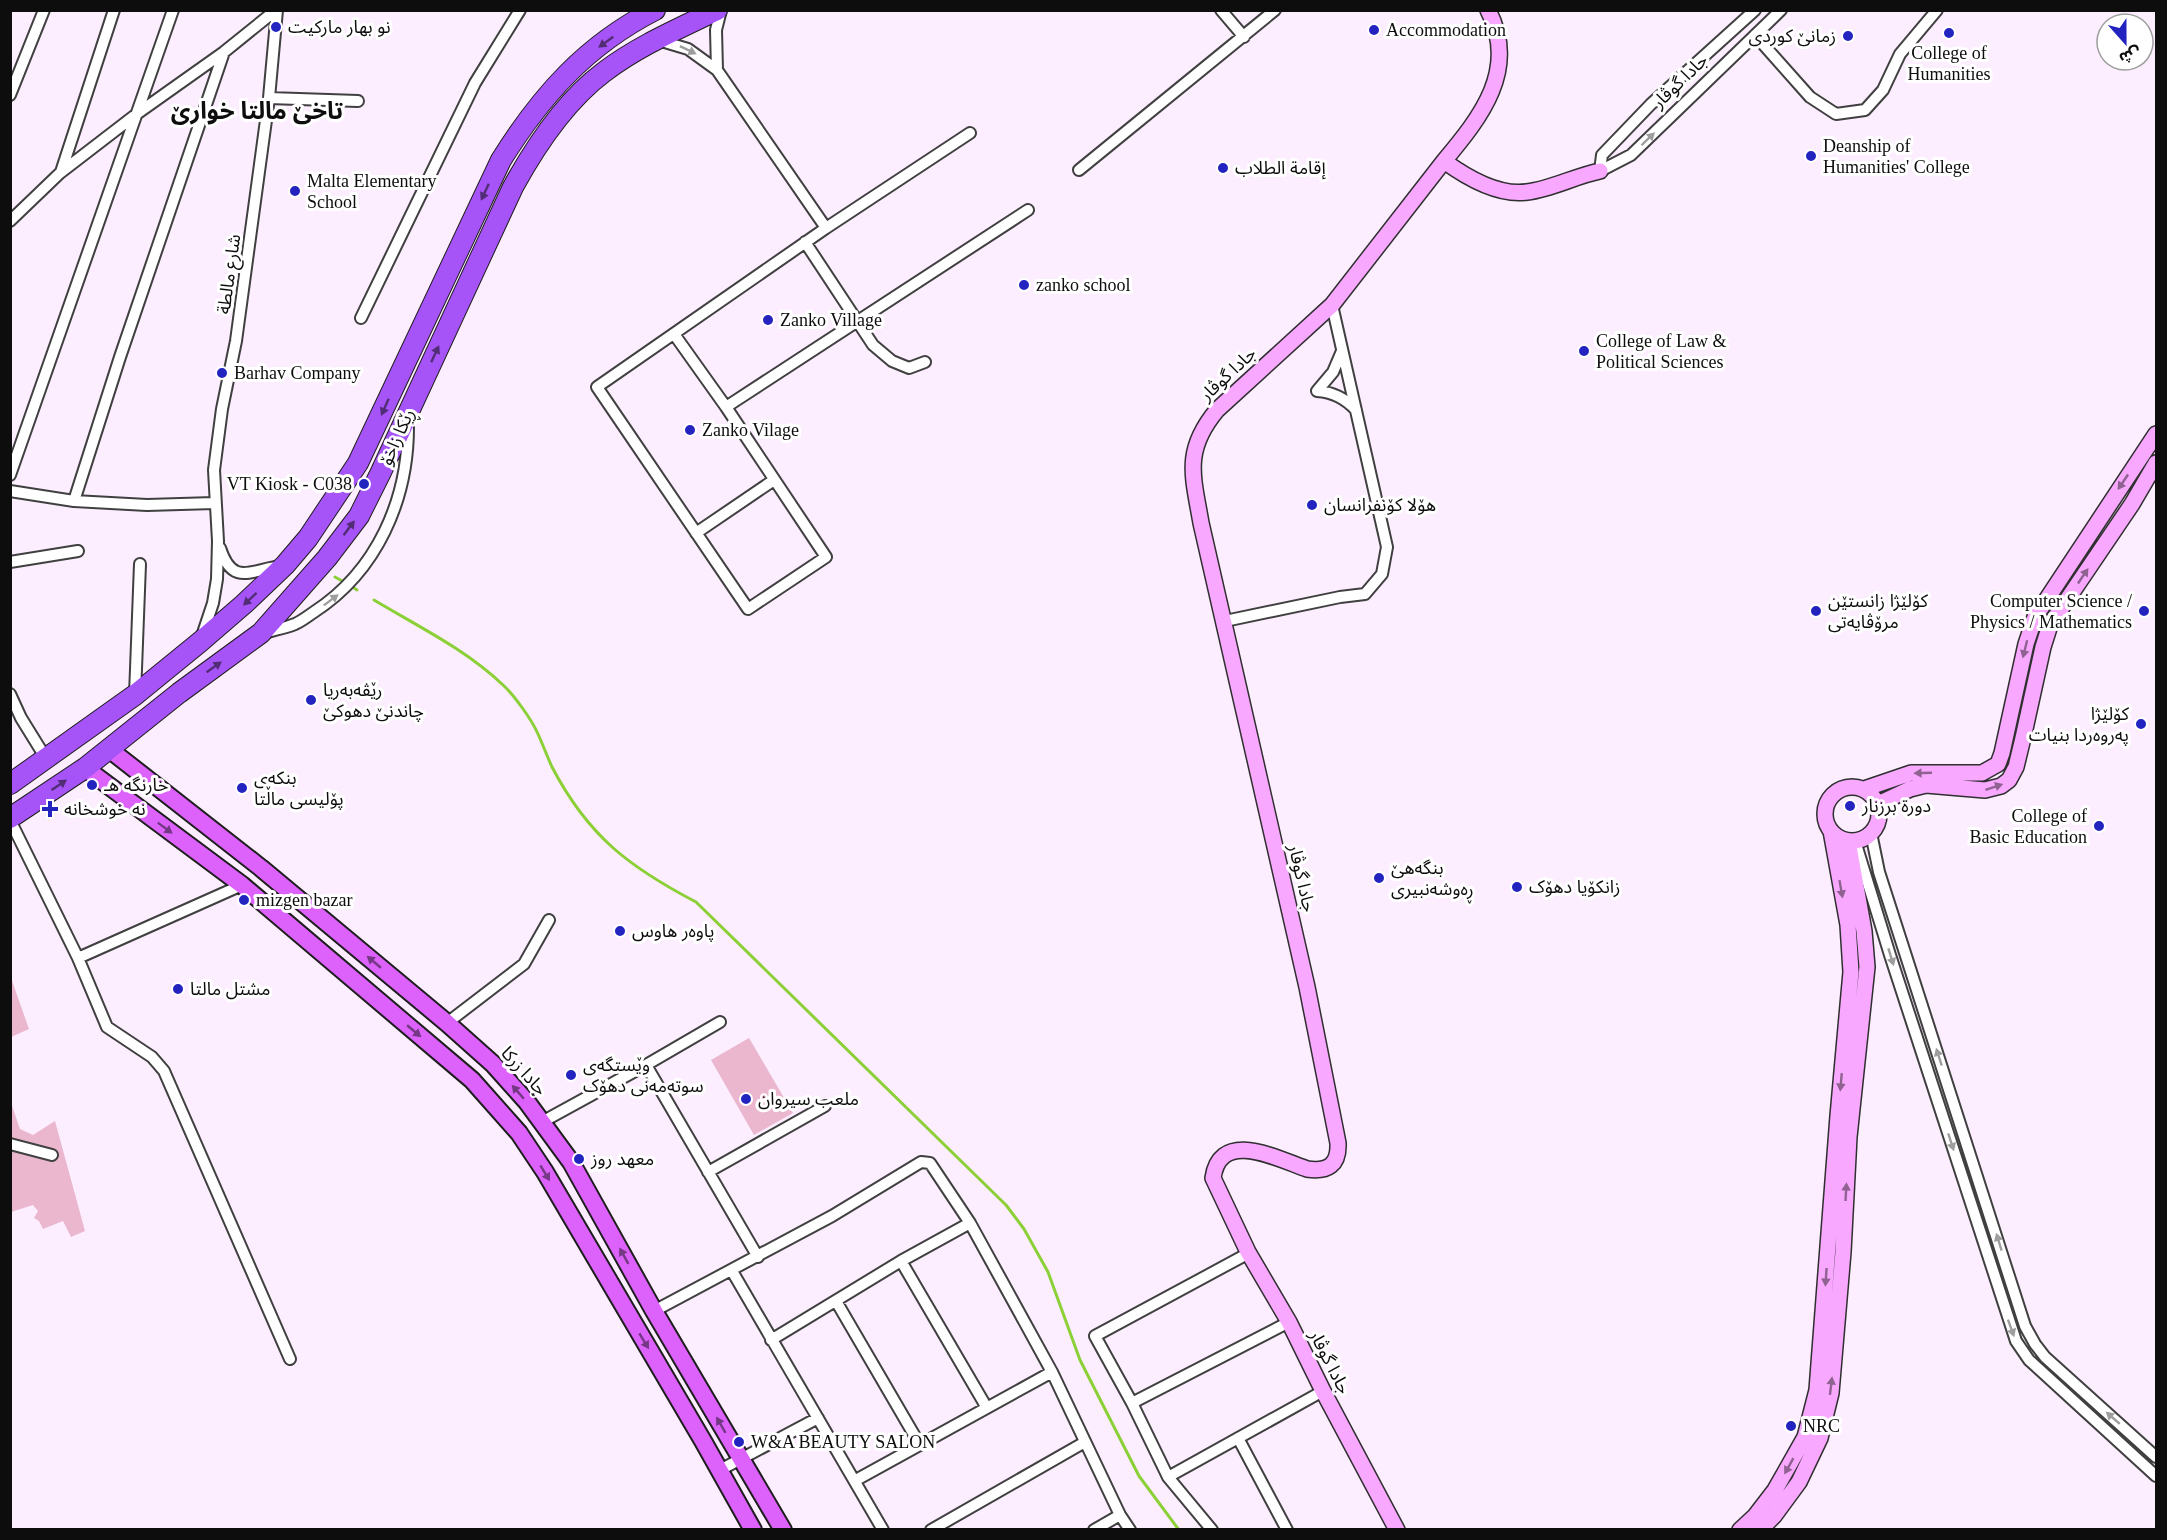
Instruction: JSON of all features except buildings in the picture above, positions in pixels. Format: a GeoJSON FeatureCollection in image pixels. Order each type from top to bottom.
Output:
{"type":"FeatureCollection","features":[{"type":"Feature","properties":{"kind":"highway","name":"ڕێکا زاخۆ"},"geometry":{"type":"LineString","coordinates":[[10,819],[85,768],[179,693],[261,633],[294,598],[358,516],[380,474],[513,187],[532,152],[577,96],[604,72],[655,40],[719,10]]}},
{"type":"Feature","properties":{"kind":"highway","name":"ڕێکا زاخۆ"},"geometry":{"type":"LineString","coordinates":[[10,784],[135,695],[244,604],[285,565],[326,513],[358,463],[501,160],[521,127],[575,65],[626,27],[653,11]]}},
{"type":"Feature","properties":{"kind":"highway"},"geometry":{"type":"LineString","coordinates":[[358,463],[380,474]]}},
{"type":"Feature","properties":{"kind":"main road","name":"جادا زرکا"},"geometry":{"type":"LineString","coordinates":[[109,748],[261,868],[493,1064],[542,1122],[571,1162],[654,1311],[783,1530]]}},
{"type":"Feature","properties":{"kind":"main road"},"geometry":{"type":"LineString","coordinates":[[105,782],[104,772],[110,764],[125,762]]}},
{"type":"Feature","properties":{"kind":"main road"},"geometry":{"type":"LineString","coordinates":[[85,768],[242,885],[455,1065],[505,1114],[530,1146],[753,1530]]}},
{"type":"Feature","properties":{"kind":"street"},"geometry":{"type":"LineString","coordinates":[[10,94],[44,10]]}},
{"type":"Feature","properties":{"kind":"street"},"geometry":{"type":"LineString","coordinates":[[60,173],[114,10]]}},
{"type":"Feature","properties":{"kind":"street"},"geometry":{"type":"LineString","coordinates":[[10,475],[173,10]]}},
{"type":"Feature","properties":{"kind":"street"},"geometry":{"type":"LineString","coordinates":[[10,221],[60,173],[277,10]]}},
{"type":"Feature","properties":{"kind":"street","name":"شارع مالطة"},"geometry":{"type":"LineString","coordinates":[[200,642],[215,590],[218,541],[213,470],[222,409],[236,341],[269,98],[277,10]]}},
{"type":"Feature","properties":{"kind":"street"},"geometry":{"type":"LineString","coordinates":[[361,318],[475,83],[520,10]]}},
{"type":"Feature","properties":{"kind":"street"},"geometry":{"type":"LineString","coordinates":[[717,70],[716,30],[719,10]]}},
{"type":"Feature","properties":{"kind":"street"},"geometry":{"type":"LineString","coordinates":[[1221,10],[1244,37]]}},
{"type":"Feature","properties":{"kind":"street"},"geometry":{"type":"LineString","coordinates":[[1079,170],[1275,10]]}},
{"type":"Feature","properties":{"kind":"street","name":"جادا گوڤار"},"geometry":{"type":"LineString","coordinates":[[1397,1530],[1250,1253],[1213,1178],[1214,1167],[1227,1153],[1244,1149],[1317,1171],[1335,1162],[1339,1154],[1304,977],[1201,523],[1192,460],[1196,443],[1208,420],[1332,305],[1482,110],[1495,82],[1500,63],[1500,43],[1495,23],[1488,10]]}},
{"type":"Feature","properties":{"kind":"street","name":"جادا گوڤار"},"geometry":{"type":"LineString","coordinates":[[1600,171],[1602,155],[1651,104],[1755,10]]}},
{"type":"Feature","properties":{"kind":"street","name":"جادا گوڤار"},"geometry":{"type":"LineString","coordinates":[[1444,161],[1457,170],[1491,186],[1524,193],[1600,171],[1631,155],[1781,10]]}},
{"type":"Feature","properties":{"kind":"street"},"geometry":{"type":"LineString","coordinates":[[1755,35],[1810,97],[1836,114],[1865,110],[1883,90],[1900,54],[1937,10]]}},
{"type":"Feature","properties":{"kind":"street"},"geometry":{"type":"LineString","coordinates":[[655,40],[688,49],[717,70],[826,228]]}},
{"type":"Feature","properties":{"kind":"street"},"geometry":{"type":"LineString","coordinates":[[74,501],[120,357],[224,52]]}},
{"type":"Feature","properties":{"kind":"street"},"geometry":{"type":"LineString","coordinates":[[269,98],[358,101]]}},
{"type":"Feature","properties":{"kind":"street"},"geometry":{"type":"LineString","coordinates":[[674,334],[726,407],[826,557],[748,609],[597,387],[805,242],[970,133]]}},
{"type":"Feature","properties":{"kind":"street"},"geometry":{"type":"LineString","coordinates":[[726,407],[1028,210]]}},
{"type":"Feature","properties":{"kind":"street"},"geometry":{"type":"LineString","coordinates":[[805,242],[873,345],[892,361],[909,368],[926,362]]}},
{"type":"Feature","properties":{"kind":"street"},"geometry":{"type":"LineString","coordinates":[[1223,626],[1225,621],[1365,594],[1382,574],[1387,547],[1358,411],[1332,305]]}},
{"type":"Feature","properties":{"kind":"street"},"geometry":{"type":"LineString","coordinates":[[1342,350],[1333,372],[1317,391],[1335,394],[1358,411]]}},
{"type":"Feature","properties":{"kind":"street"},"geometry":{"type":"LineString","coordinates":[[261,633],[296,624],[335,598],[359,575],[387,528],[405,470],[408,411]]}},
{"type":"Feature","properties":{"kind":"street"},"geometry":{"type":"LineString","coordinates":[[1864,789],[1878,804],[1879,819],[1871,833],[1852,841],[1838,838],[1827,824],[1825,808],[1833,794],[1848,787],[1864,789],[1911,773],[1982,773],[1998,764],[2026,644],[2035,617],[2157,434]]}},
{"type":"Feature","properties":{"kind":"street"},"geometry":{"type":"LineString","coordinates":[[1878,804],[1910,789],[1926,785],[1985,790],[2001,786],[2009,780],[2016,766],[2043,646],[2050,625],[2155,470]]}},
{"type":"Feature","properties":{"kind":"street"},"geometry":{"type":"LineString","coordinates":[[696,532],[774,480]]}},
{"type":"Feature","properties":{"kind":"street"},"geometry":{"type":"LineString","coordinates":[[10,491],[74,501],[147,505],[214,503]]}},
{"type":"Feature","properties":{"kind":"street","name":"شارع مالطة"},"geometry":{"type":"LineString","coordinates":[[218,541],[225,562],[235,572],[247,574],[285,565]]}},
{"type":"Feature","properties":{"kind":"street"},"geometry":{"type":"LineString","coordinates":[[10,562],[78,551]]}},
{"type":"Feature","properties":{"kind":"street"},"geometry":{"type":"LineString","coordinates":[[135,695],[140,564]]}},
{"type":"Feature","properties":{"kind":"street"},"geometry":{"type":"LineString","coordinates":[[11,700],[46,760]]}},
{"type":"Feature","properties":{"kind":"street"},"geometry":{"type":"LineString","coordinates":[[10,819],[78,958],[107,1027],[152,1057],[164,1071],[290,1359]]}},
{"type":"Feature","properties":{"kind":"street"},"geometry":{"type":"LineString","coordinates":[[1760,1530],[1782,1494],[1805,1437],[1817,1390],[1851,972],[1848,925],[1831,831]]}},
{"type":"Feature","properties":{"kind":"street"},"geometry":{"type":"LineString","coordinates":[[1871,833],[1879,872],[2025,1326],[2045,1357],[2157,1457]]}},
{"type":"Feature","properties":{"kind":"street"},"geometry":{"type":"LineString","coordinates":[[1852,841],[2016,1341],[2029,1360],[2157,1476]]}},
{"type":"Feature","properties":{"kind":"street"},"geometry":{"type":"LineString","coordinates":[[1740,1530],[1782,1494],[1800,1482],[1820,1438],[1831,1394],[1849,1137],[1867,967],[1852,841]]}},
{"type":"Feature","properties":{"kind":"street"},"geometry":{"type":"LineString","coordinates":[[78,958],[242,885]]}},
{"type":"Feature","properties":{"kind":"street"},"geometry":{"type":"LineString","coordinates":[[447,1023],[524,964],[549,920]]}},
{"type":"Feature","properties":{"kind":"street"},"geometry":{"type":"LineString","coordinates":[[542,1122],[720,1022]]}},
{"type":"Feature","properties":{"kind":"street"},"geometry":{"type":"LineString","coordinates":[[646,1065],[758,1257]]}},
{"type":"Feature","properties":{"kind":"street"},"geometry":{"type":"LineString","coordinates":[[708,1172],[825,1106]]}},
{"type":"Feature","properties":{"kind":"street"},"geometry":{"type":"LineString","coordinates":[[10,1144],[52,1155]]}},
{"type":"Feature","properties":{"kind":"street"},"geometry":{"type":"LineString","coordinates":[[654,1311],[832,1216],[921,1162],[930,1163],[970,1223],[1052,1372],[1120,1515],[1130,1530]]}},
{"type":"Feature","properties":{"kind":"street"},"geometry":{"type":"LineString","coordinates":[[771,1340],[901,1261],[970,1223]]}},
{"type":"Feature","properties":{"kind":"street"},"geometry":{"type":"LineString","coordinates":[[1212,1530],[1168,1477],[1095,1336],[1250,1253]]}},
{"type":"Feature","properties":{"kind":"street"},"geometry":{"type":"LineString","coordinates":[[901,1261],[987,1408]]}},
{"type":"Feature","properties":{"kind":"street"},"geometry":{"type":"LineString","coordinates":[[732,1271],[856,1480],[883,1530]]}},
{"type":"Feature","properties":{"kind":"street"},"geometry":{"type":"LineString","coordinates":[[836,1300],[920,1445]]}},
{"type":"Feature","properties":{"kind":"street"},"geometry":{"type":"LineString","coordinates":[[1131,1403],[1288,1322]]}},
{"type":"Feature","properties":{"kind":"street"},"geometry":{"type":"LineString","coordinates":[[856,1480],[1052,1372]]}},
{"type":"Feature","properties":{"kind":"street"},"geometry":{"type":"LineString","coordinates":[[1168,1477],[1323,1391]]}},
{"type":"Feature","properties":{"kind":"street"},"geometry":{"type":"LineString","coordinates":[[720,1470],[818,1418]]}},
{"type":"Feature","properties":{"kind":"street"},"geometry":{"type":"LineString","coordinates":[[1239,1438],[1287,1530]]}},
{"type":"Feature","properties":{"kind":"street"},"geometry":{"type":"LineString","coordinates":[[931,1530],[1085,1442]]}},
{"type":"Feature","properties":{"kind":"street"},"geometry":{"type":"LineString","coordinates":[[1094,1530],[1120,1515]]}},
{"type":"Feature","properties":{"kind":"street"},"geometry":{"type":"LineString","coordinates":[[953,1518],[959,1530]]}},
{"type":"Feature","properties":{"kind":"shaded area"},"geometry":{"type":"Polygon","coordinates":[[[10,975],[29,1029],[11,1037],[10,1037],[10,975]]]}},
{"type":"Feature","properties":{"kind":"shaded area"},"geometry":{"type":"Polygon","coordinates":[[[749,1038],[793,1113],[754,1135],[711,1060],[749,1038]]]}},
{"type":"Feature","properties":{"kind":"shaded area"},"geometry":{"type":"Polygon","coordinates":[[[10,1100],[20,1129],[33,1135],[55,1121],[85,1231],[71,1237],[63,1221],[43,1229],[39,1221],[34,1218],[38,1211],[33,1205],[11,1212],[10,1100]]]}},
{"type":"Feature","properties":{"kind":"waterway"},"geometry":{"type":"LineString","coordinates":[[335,577],[344,582]]}},
{"type":"Feature","properties":{"kind":"waterway"},"geometry":{"type":"LineString","coordinates":[[374,600],[457,649],[503,685],[527,715],[566,791],[596,831],[630,862],[696,902],[1006,1205],[1024,1229],[1048,1272],[1080,1360],[1139,1476],[1179,1530]]}},
{"type":"Feature","properties":{"kind":"place","name":"نو بهار ماركيت"},"geometry":{"type":"Point","coordinates":[276,27]}},
{"type":"Feature","properties":{"kind":"place","name":"Accommodation"},"geometry":{"type":"Point","coordinates":[1374,30]}},
{"type":"Feature","properties":{"kind":"place","name":"College of Humanities"},"geometry":{"type":"Point","coordinates":[1949,33]}},
{"type":"Feature","properties":{"kind":"place","name":"زمانێ کوردی"},"geometry":{"type":"Point","coordinates":[1848,36]}},
{"type":"Feature","properties":{"kind":"place","name":"Deanship of Humanities' College"},"geometry":{"type":"Point","coordinates":[1811,156]}},
{"type":"Feature","properties":{"kind":"place","name":"إقامة الطلاب"},"geometry":{"type":"Point","coordinates":[1223,168]}},
{"type":"Feature","properties":{"kind":"place","name":"Malta Elementary School"},"geometry":{"type":"Point","coordinates":[295,191]}},
{"type":"Feature","properties":{"kind":"place","name":"zanko school"},"geometry":{"type":"Point","coordinates":[1024,285]}},
{"type":"Feature","properties":{"kind":"place","name":"Zanko Village"},"geometry":{"type":"Point","coordinates":[768,320]}},
{"type":"Feature","properties":{"kind":"place","name":"College of Law & Political Sciences"},"geometry":{"type":"Point","coordinates":[1584,351]}},
{"type":"Feature","properties":{"kind":"place","name":"Barhav Company"},"geometry":{"type":"Point","coordinates":[222,373]}},
{"type":"Feature","properties":{"kind":"place","name":"Zanko Vilage"},"geometry":{"type":"Point","coordinates":[690,430]}},
{"type":"Feature","properties":{"kind":"place","name":"VT Kiosk - C038"},"geometry":{"type":"Point","coordinates":[364,484]}},
{"type":"Feature","properties":{"kind":"place","name":"هۆلا كۆنفرانسان"},"geometry":{"type":"Point","coordinates":[1312,505]}},
{"type":"Feature","properties":{"kind":"place","name":"كۆلێژا زانستێن مرۆڤایەتی"},"geometry":{"type":"Point","coordinates":[1816,611]}},
{"type":"Feature","properties":{"kind":"place","name":"Computer Science / Physics / Mathematics"},"geometry":{"type":"Point","coordinates":[2144,611]}},
{"type":"Feature","properties":{"kind":"place","name":"رێڤەبەریا چاندنێ دهوکێ"},"geometry":{"type":"Point","coordinates":[311,700]}},
{"type":"Feature","properties":{"kind":"place","name":"کۆلێژا پەروەردا بنیات"},"geometry":{"type":"Point","coordinates":[2141,724]}},
{"type":"Feature","properties":{"kind":"place","name":"خارنگه هـ"},"geometry":{"type":"Point","coordinates":[92,785]}},
{"type":"Feature","properties":{"kind":"place","name":"بنکەی پۆلیسی ماڵتا"},"geometry":{"type":"Point","coordinates":[242,788]}},
{"type":"Feature","properties":{"kind":"place","name":"دورة برزنار"},"geometry":{"type":"Point","coordinates":[1850,806]}},
{"type":"Feature","properties":{"kind":"place","name":"نه خوشخانه"},"geometry":{"type":"Point","coordinates":[50,809]}},
{"type":"Feature","properties":{"kind":"place","name":"College of Basic Education"},"geometry":{"type":"Point","coordinates":[2099,826]}},
{"type":"Feature","properties":{"kind":"place","name":"بنگه‌هێ ڕه‌وشه‌نبیرى"},"geometry":{"type":"Point","coordinates":[1379,878]}},
{"type":"Feature","properties":{"kind":"place","name":"زانکۆیا دهۆک"},"geometry":{"type":"Point","coordinates":[1517,887]}},
{"type":"Feature","properties":{"kind":"place","name":"mizgen bazar"},"geometry":{"type":"Point","coordinates":[244,900]}},
{"type":"Feature","properties":{"kind":"place","name":"پاوەر هاوس"},"geometry":{"type":"Point","coordinates":[620,931]}},
{"type":"Feature","properties":{"kind":"place","name":"مشتل مالتا"},"geometry":{"type":"Point","coordinates":[178,989]}},
{"type":"Feature","properties":{"kind":"place","name":"وێستگەی سوتەمەنی دهۆک"},"geometry":{"type":"Point","coordinates":[571,1075]}},
{"type":"Feature","properties":{"kind":"place","name":"ملعب سيروان"},"geometry":{"type":"Point","coordinates":[746,1099]}},
{"type":"Feature","properties":{"kind":"place","name":"معهد روز"},"geometry":{"type":"Point","coordinates":[579,1159]}},
{"type":"Feature","properties":{"kind":"place","name":"NRC"},"geometry":{"type":"Point","coordinates":[1791,1426]}},
{"type":"Feature","properties":{"kind":"place","name":"W&A BEAUTY SALON"},"geometry":{"type":"Point","coordinates":[739,1442]}},
{"type":"Feature","properties":{"kind":"district","name":"تاخێ مالتا خوارێ"},"geometry":{"type":"Point","coordinates":[257,111]}}]}
